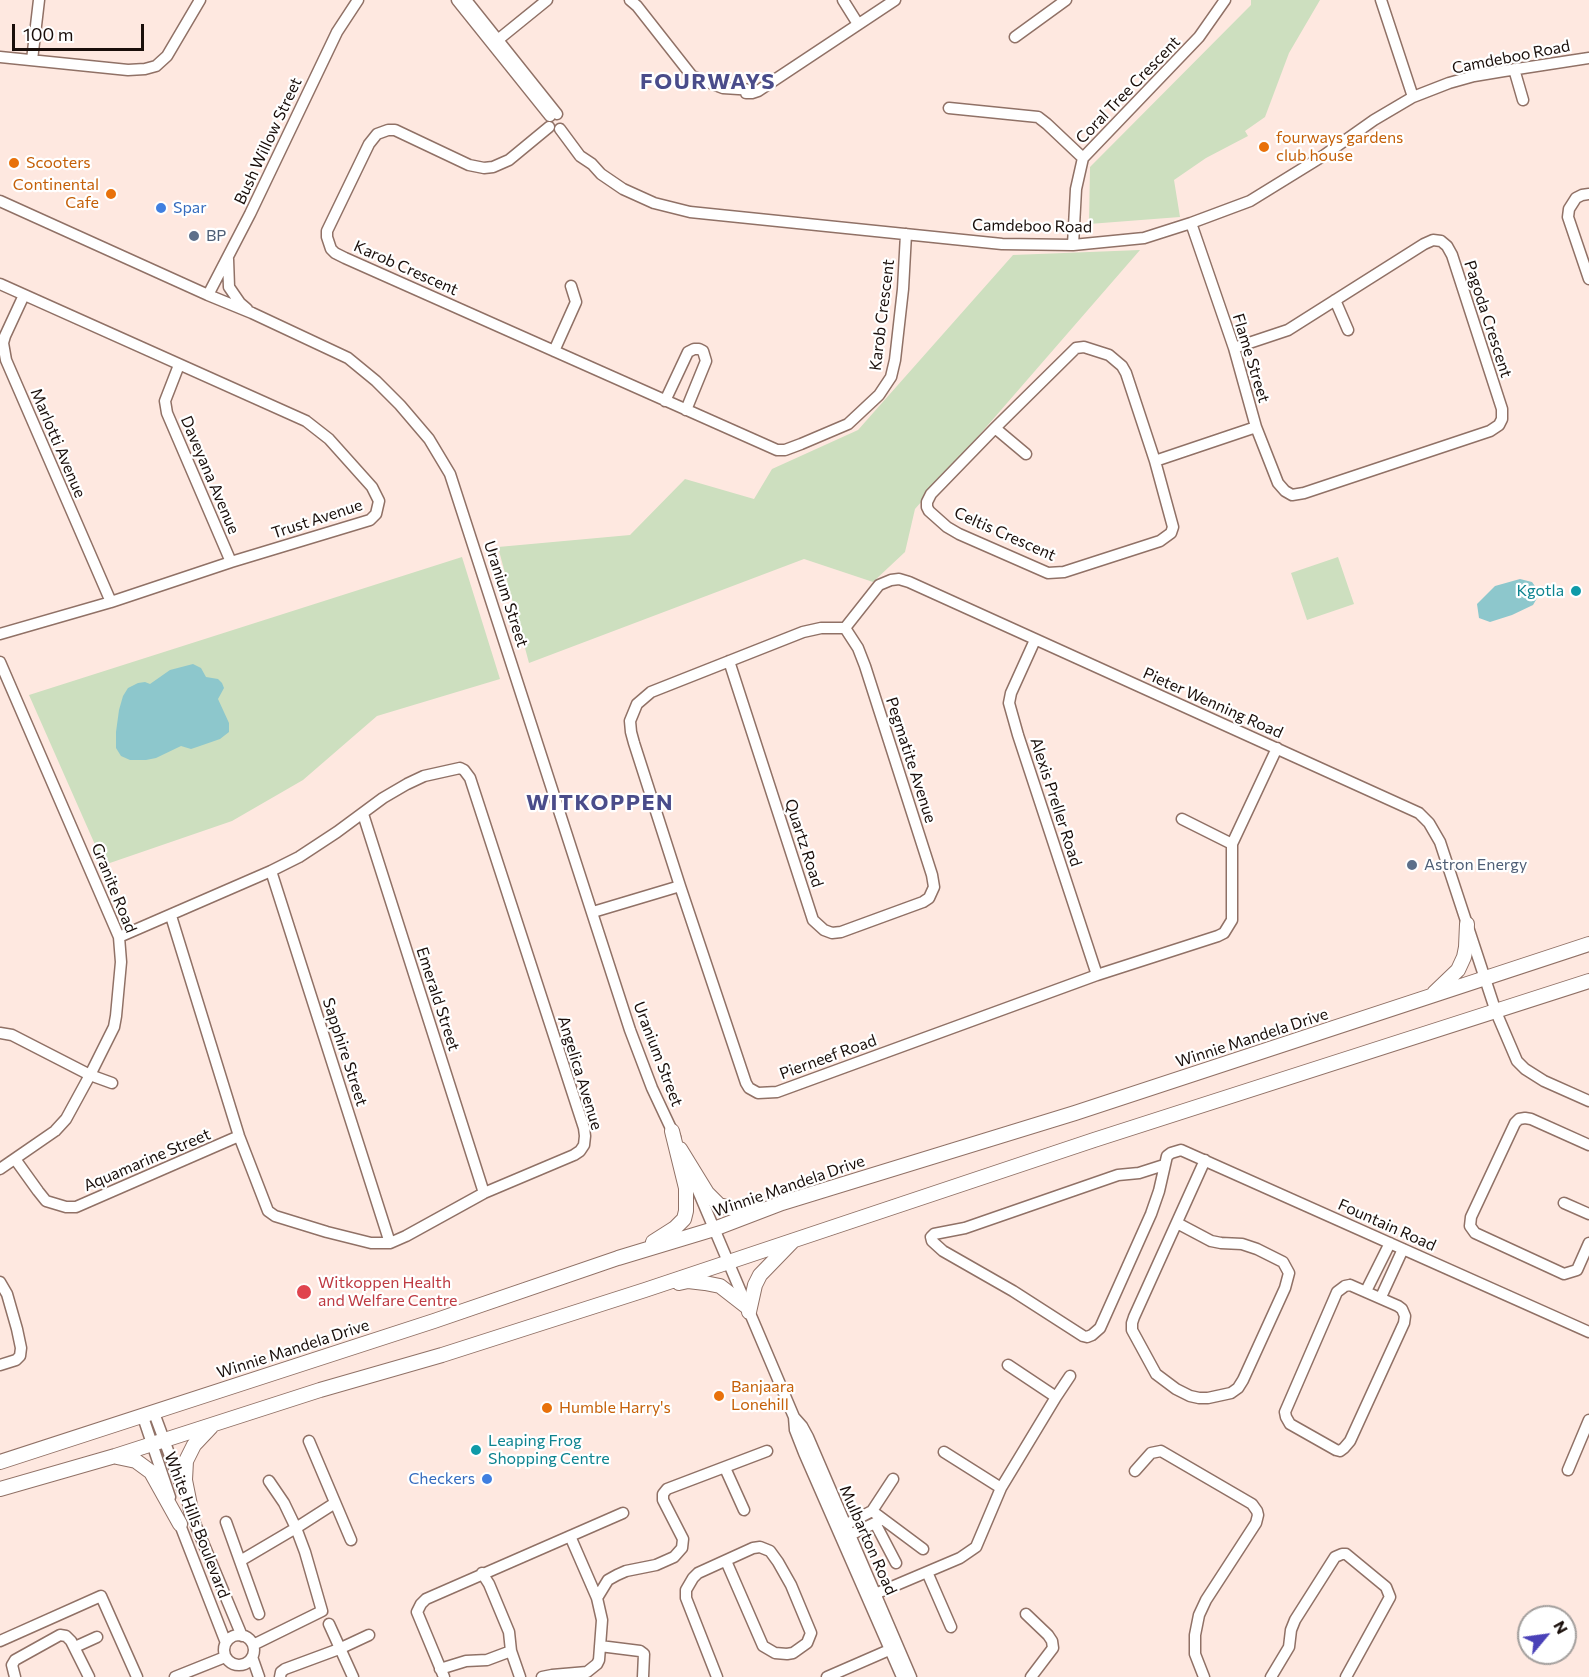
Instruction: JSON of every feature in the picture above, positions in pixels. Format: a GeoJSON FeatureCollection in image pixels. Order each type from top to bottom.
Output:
{"type":"FeatureCollection","features":[{"type":"Feature","properties":{"kind":"main road"},"geometry":{"type":"LineString","coordinates":[[1430,997],[1458,970],[1466,947],[1467,924]]}},
{"type":"Feature","properties":{"kind":"main road","name":"Winnie Mandela Drive"},"geometry":{"type":"LineString","coordinates":[[0,1462],[434,1321],[618,1258],[714,1229],[782,1203],[1075,1113],[1589,944]]}},
{"type":"Feature","properties":{"kind":"main road"},"geometry":{"type":"LineString","coordinates":[[0,1489],[158,1443],[320,1390],[442,1355],[645,1290],[1094,1140],[1589,981]]}},
{"type":"Feature","properties":{"kind":"main road"},"geometry":{"type":"LineString","coordinates":[[618,1258],[660,1238],[684,1219],[687,1202],[686,1188],[672,1131]]}},
{"type":"Feature","properties":{"kind":"main road"},"geometry":{"type":"LineString","coordinates":[[679,1148],[707,1193],[719,1205],[734,1209],[782,1203]]}},
{"type":"Feature","properties":{"kind":"main road"},"geometry":{"type":"LineString","coordinates":[[645,1290],[688,1281],[705,1282],[720,1286],[748,1309],[760,1275],[796,1239]]}},
{"type":"Feature","properties":{"kind":"main road"},"geometry":{"type":"LineString","coordinates":[[192,1515],[185,1479],[186,1461],[194,1445],[213,1425]]}},
{"type":"Feature","properties":{"kind":"main road"},"geometry":{"type":"LineString","coordinates":[[115,1456],[143,1464],[151,1472],[180,1524]]}},
{"type":"Feature","properties":{"kind":"street"},"geometry":{"type":"LineString","coordinates":[[32,60],[39,0]]}},
{"type":"Feature","properties":{"kind":"street"},"geometry":{"type":"LineString","coordinates":[[0,57],[128,70],[156,66],[167,56],[200,0]]}},
{"type":"Feature","properties":{"kind":"street","name":"Bush Willow Street"},"geometry":{"type":"LineString","coordinates":[[208,296],[337,32],[358,0]]}},
{"type":"Feature","properties":{"kind":"street","name":"Camdeboo Road"},"geometry":{"type":"LineString","coordinates":[[457,0],[495,42],[556,122],[584,150],[601,174],[636,196],[690,212],[1002,244],[1073,245],[1144,238],[1191,223],[1264,194],[1413,97],[1474,76],[1589,58]]}},
{"type":"Feature","properties":{"kind":"street","name":"Camdeboo Road"},"geometry":{"type":"LineString","coordinates":[[466,0],[495,42]]}},
{"type":"Feature","properties":{"kind":"street"},"geometry":{"type":"LineString","coordinates":[[495,42],[547,0]]}},
{"type":"Feature","properties":{"kind":"street"},"geometry":{"type":"LineString","coordinates":[[630,0],[692,75],[723,88],[758,91],[896,0]]}},
{"type":"Feature","properties":{"kind":"street"},"geometry":{"type":"LineString","coordinates":[[843,0],[858,24]]}},
{"type":"Feature","properties":{"kind":"street"},"geometry":{"type":"LineString","coordinates":[[1015,37],[1066,0]]}},
{"type":"Feature","properties":{"kind":"street","name":"Coral Tree Crescent"},"geometry":{"type":"LineString","coordinates":[[1073,245],[1076,189],[1083,158],[1199,37],[1225,0]]}},
{"type":"Feature","properties":{"kind":"street"},"geometry":{"type":"LineString","coordinates":[[1381,0],[1413,97]]}},
{"type":"Feature","properties":{"kind":"street"},"geometry":{"type":"LineString","coordinates":[[1514,69],[1523,100]]}},
{"type":"Feature","properties":{"kind":"street"},"geometry":{"type":"LineString","coordinates":[[949,108],[1038,117],[1083,158]]}},
{"type":"Feature","properties":{"kind":"street","name":"Karob Crescent"},"geometry":{"type":"LineString","coordinates":[[556,122],[509,160],[484,168],[469,165],[395,130],[377,134],[369,144],[327,231],[331,249],[345,258],[665,401],[777,450],[785,450],[842,427],[854,419],[879,395],[891,377],[903,289],[906,234]]}},
{"type":"Feature","properties":{"kind":"street"},"geometry":{"type":"LineString","coordinates":[[1589,194],[1576,198],[1569,209],[1569,217],[1589,279]]}},
{"type":"Feature","properties":{"kind":"street","name":"Uranium Street"},"geometry":{"type":"LineString","coordinates":[[0,201],[337,352],[362,368],[422,430],[447,466],[630,1030],[652,1088],[714,1229]]}},
{"type":"Feature","properties":{"kind":"street","name":"Flame Street"},"geometry":{"type":"LineString","coordinates":[[1191,223],[1234,348],[1256,427],[1278,483],[1281,488],[1292,495]]}},
{"type":"Feature","properties":{"kind":"street","name":"Pagoda Crescent"},"geometry":{"type":"LineString","coordinates":[[1234,348],[1288,330],[1433,240],[1441,241],[1452,255],[1502,409],[1502,419],[1499,425],[1304,493],[1292,495]]}},
{"type":"Feature","properties":{"kind":"street"},"geometry":{"type":"LineString","coordinates":[[228,256],[229,287],[240,303],[252,313]]}},
{"type":"Feature","properties":{"kind":"street","name":"Trust Avenue"},"geometry":{"type":"LineString","coordinates":[[0,284],[306,421],[329,439],[372,487],[379,501],[376,514],[370,520],[231,562],[111,602],[0,634]]}},
{"type":"Feature","properties":{"kind":"street"},"geometry":{"type":"LineString","coordinates":[[554,351],[576,302],[571,285]]}},
{"type":"Feature","properties":{"kind":"street","name":"Marlotti Avenue"},"geometry":{"type":"LineString","coordinates":[[24,295],[3,343],[6,360],[111,602]]}},
{"type":"Feature","properties":{"kind":"street"},"geometry":{"type":"LineString","coordinates":[[1335,300],[1348,330]]}},
{"type":"Feature","properties":{"kind":"street","name":"Celtis Crescent"},"geometry":{"type":"LineString","coordinates":[[1084,347],[1109,355],[1122,366],[1128,378],[1155,461],[1173,526],[1171,533],[1160,541],[1064,572],[1048,573],[947,527],[934,517],[927,507],[927,502],[931,494],[995,428],[1076,348],[1084,347]]}},
{"type":"Feature","properties":{"kind":"street"},"geometry":{"type":"LineString","coordinates":[[665,401],[688,352],[699,349],[703,351],[706,361],[686,410]]}},
{"type":"Feature","properties":{"kind":"street","name":"Daveyana Avenue"},"geometry":{"type":"LineString","coordinates":[[179,365],[165,401],[167,413],[231,562]]}},
{"type":"Feature","properties":{"kind":"street"},"geometry":{"type":"LineString","coordinates":[[1155,461],[1256,427]]}},
{"type":"Feature","properties":{"kind":"street"},"geometry":{"type":"LineString","coordinates":[[995,428],[1026,454]]}},
{"type":"Feature","properties":{"kind":"street","name":"Pieter Wenning Road"},"geometry":{"type":"LineString","coordinates":[[845,628],[879,585],[899,579],[909,582],[1412,809],[1433,828],[1440,842],[1496,1012],[1517,1061],[1544,1081],[1589,1101]]}},
{"type":"Feature","properties":{"kind":"street","name":"Pierneef Road"},"geometry":{"type":"LineString","coordinates":[[845,628],[813,629],[651,692],[637,704],[630,721],[634,744],[746,1083],[749,1088],[759,1093],[777,1092],[1097,975],[1224,933],[1232,920],[1232,844],[1277,748]]}},
{"type":"Feature","properties":{"kind":"street","name":"Pegmatite Avenue"},"geometry":{"type":"LineString","coordinates":[[845,628],[858,648],[865,666],[932,875],[933,890],[929,898],[923,902]]}},
{"type":"Feature","properties":{"kind":"street","name":"Alexis Preller Road"},"geometry":{"type":"LineString","coordinates":[[1035,640],[1011,693],[1010,704],[1018,735],[1097,975]]}},
{"type":"Feature","properties":{"kind":"street","name":"Quartz Road"},"geometry":{"type":"LineString","coordinates":[[729,661],[816,925],[832,933],[841,932],[923,902]]}},
{"type":"Feature","properties":{"kind":"street","name":"Granite Road"},"geometry":{"type":"LineString","coordinates":[[0,662],[119,937],[121,962],[116,1016],[111,1034],[61,1126],[0,1169]]}},
{"type":"Feature","properties":{"kind":"street","name":"Angelica Avenue"},"geometry":{"type":"LineString","coordinates":[[119,937],[271,871],[320,844],[406,784],[424,776],[456,768],[467,773],[471,778],[584,1128],[584,1145],[574,1155],[484,1193],[390,1243]]}},
{"type":"Feature","properties":{"kind":"street","name":"Emerald Street"},"geometry":{"type":"LineString","coordinates":[[363,813],[484,1193]]}},
{"type":"Feature","properties":{"kind":"street"},"geometry":{"type":"LineString","coordinates":[[1182,819],[1232,844]]}},
{"type":"Feature","properties":{"kind":"street","name":"Sapphire Street"},"geometry":{"type":"LineString","coordinates":[[271,871],[390,1243]]}},
{"type":"Feature","properties":{"kind":"street"},"geometry":{"type":"LineString","coordinates":[[593,912],[680,886]]}},
{"type":"Feature","properties":{"kind":"street"},"geometry":{"type":"LineString","coordinates":[[171,916],[239,1136],[268,1211],[275,1216],[327,1232],[371,1243],[390,1243]]}},
{"type":"Feature","properties":{"kind":"street"},"geometry":{"type":"LineString","coordinates":[[0,1033],[12,1035],[90,1075],[112,1083]]}},
{"type":"Feature","properties":{"kind":"street"},"geometry":{"type":"LineString","coordinates":[[1589,1145],[1531,1119],[1519,1119],[1515,1123],[1471,1217],[1470,1226],[1475,1233],[1564,1274],[1577,1270],[1589,1243]]}},
{"type":"Feature","properties":{"kind":"street","name":"Aquamarine Street"},"geometry":{"type":"LineString","coordinates":[[15,1159],[46,1201],[66,1207],[76,1207],[239,1136]]}},
{"type":"Feature","properties":{"kind":"street","name":"Fountain Road"},"geometry":{"type":"LineString","coordinates":[[1164,1165],[1167,1156],[1181,1150],[1589,1332]]}},
{"type":"Feature","properties":{"kind":"street"},"geometry":{"type":"LineString","coordinates":[[1177,1223],[1211,1241],[1242,1244],[1257,1249],[1282,1262],[1289,1273],[1285,1288],[1243,1380],[1231,1393],[1199,1398],[1176,1389],[1156,1374],[1132,1330],[1134,1317],[1204,1160]]}},
{"type":"Feature","properties":{"kind":"street"},"geometry":{"type":"LineString","coordinates":[[1164,1165],[1159,1191],[1151,1214],[1100,1328],[1087,1337],[944,1251],[932,1241],[931,1237],[934,1234],[965,1228],[1118,1175],[1139,1173],[1164,1165]]}},
{"type":"Feature","properties":{"kind":"street"},"geometry":{"type":"LineString","coordinates":[[1564,1203],[1589,1214]]}},
{"type":"Feature","properties":{"kind":"street","name":"Mulbarton Road"},"geometry":{"type":"LineString","coordinates":[[714,1229],[794,1417],[802,1426],[875,1594],[902,1677]]}},
{"type":"Feature","properties":{"kind":"street"},"geometry":{"type":"LineString","coordinates":[[1366,1292],[1390,1243]]}},
{"type":"Feature","properties":{"kind":"street"},"geometry":{"type":"LineString","coordinates":[[1381,1297],[1403,1249]]}},
{"type":"Feature","properties":{"kind":"street"},"geometry":{"type":"LineString","coordinates":[[0,1282],[7,1294],[21,1348],[21,1356],[0,1365]]}},
{"type":"Feature","properties":{"kind":"street"},"geometry":{"type":"LineString","coordinates":[[1350,1285],[1381,1297],[1402,1309],[1405,1316],[1404,1323],[1350,1441],[1340,1450],[1336,1450],[1290,1424],[1285,1412],[1338,1292],[1350,1285]]}},
{"type":"Feature","properties":{"kind":"street"},"geometry":{"type":"LineString","coordinates":[[1008,1365],[1056,1397]]}},
{"type":"Feature","properties":{"kind":"street"},"geometry":{"type":"LineString","coordinates":[[875,1594],[960,1558],[976,1547],[1001,1488],[1070,1376]]}},
{"type":"Feature","properties":{"kind":"street","name":"White Hills Boulevard"},"geometry":{"type":"LineString","coordinates":[[148,1415],[180,1524],[226,1643]]}},
{"type":"Feature","properties":{"kind":"street","name":"Mulbarton Road"},"geometry":{"type":"LineString","coordinates":[[794,1417],[795,1430],[804,1454],[894,1648],[911,1677]]}},
{"type":"Feature","properties":{"kind":"street"},"geometry":{"type":"LineString","coordinates":[[1568,1470],[1589,1420]]}},
{"type":"Feature","properties":{"kind":"street"},"geometry":{"type":"LineString","coordinates":[[309,1441],[351,1540]]}},
{"type":"Feature","properties":{"kind":"street","name":"White Hills Boulevard"},"geometry":{"type":"LineString","coordinates":[[158,1443],[192,1515],[242,1635]]}},
{"type":"Feature","properties":{"kind":"street"},"geometry":{"type":"LineString","coordinates":[[589,1580],[608,1580],[626,1571],[656,1565],[674,1557],[682,1548],[682,1539],[663,1500],[663,1494],[667,1489],[767,1451]]}},
{"type":"Feature","properties":{"kind":"street"},"geometry":{"type":"LineString","coordinates":[[1135,1471],[1151,1454],[1161,1451],[1251,1504],[1257,1511],[1256,1523],[1206,1600],[1199,1615],[1195,1635],[1195,1653],[1204,1677]]}},
{"type":"Feature","properties":{"kind":"street"},"geometry":{"type":"LineString","coordinates":[[944,1452],[1001,1488]]}},
{"type":"Feature","properties":{"kind":"street"},"geometry":{"type":"LineString","coordinates":[[725,1468],[744,1510]]}},
{"type":"Feature","properties":{"kind":"street"},"geometry":{"type":"LineString","coordinates":[[848,1530],[872,1512],[893,1479]]}},
{"type":"Feature","properties":{"kind":"street"},"geometry":{"type":"LineString","coordinates":[[253,1645],[322,1611],[296,1528],[285,1503],[269,1481]]}},
{"type":"Feature","properties":{"kind":"street"},"geometry":{"type":"LineString","coordinates":[[240,1561],[335,1503]]}},
{"type":"Feature","properties":{"kind":"street"},"geometry":{"type":"LineString","coordinates":[[872,1512],[879,1521],[896,1563]]}},
{"type":"Feature","properties":{"kind":"street"},"geometry":{"type":"LineString","coordinates":[[511,1651],[487,1659],[466,1661],[442,1673],[417,1612],[418,1607],[426,1599],[482,1573],[623,1514]]}},
{"type":"Feature","properties":{"kind":"street"},"geometry":{"type":"LineString","coordinates":[[848,1530],[879,1521],[923,1549]]}},
{"type":"Feature","properties":{"kind":"street"},"geometry":{"type":"LineString","coordinates":[[226,1522],[259,1614]]}},
{"type":"Feature","properties":{"kind":"street"},"geometry":{"type":"LineString","coordinates":[[542,1677],[593,1673],[599,1660],[602,1620],[597,1598],[570,1536]]}},
{"type":"Feature","properties":{"kind":"street"},"geometry":{"type":"LineString","coordinates":[[717,1677],[686,1598],[686,1590],[698,1573],[757,1547],[770,1551],[787,1578],[810,1628],[810,1636],[807,1643],[792,1653],[775,1653],[763,1646],[726,1561]]}},
{"type":"Feature","properties":{"kind":"street"},"geometry":{"type":"LineString","coordinates":[[1271,1677],[1289,1647],[1295,1620],[1335,1557],[1346,1554],[1386,1587],[1390,1597],[1346,1677]]}},
{"type":"Feature","properties":{"kind":"street"},"geometry":{"type":"LineString","coordinates":[[927,1572],[951,1626]]}},
{"type":"Feature","properties":{"kind":"street"},"geometry":{"type":"LineString","coordinates":[[482,1573],[510,1632],[511,1651],[520,1677]]}},
{"type":"Feature","properties":{"kind":"street"},"geometry":{"type":"LineString","coordinates":[[597,1598],[608,1580]]}},
{"type":"Feature","properties":{"kind":"street"},"geometry":{"type":"LineString","coordinates":[[0,1641],[101,1596],[137,1677]]}},
{"type":"Feature","properties":{"kind":"street"},"geometry":{"type":"LineString","coordinates":[[1026,1614],[1048,1635],[1053,1648],[1031,1677]]}},
{"type":"Feature","properties":{"kind":"street"},"geometry":{"type":"LineString","coordinates":[[329,1624],[353,1677]]}},
{"type":"Feature","properties":{"kind":"street"},"geometry":{"type":"LineString","coordinates":[[15,1677],[12,1665],[15,1660],[60,1635],[69,1638],[87,1674],[75,1677]]}},
{"type":"Feature","properties":{"kind":"street"},"geometry":{"type":"LineString","coordinates":[[280,1677],[281,1672],[285,1669],[369,1635]]}},
{"type":"Feature","properties":{"kind":"street"},"geometry":{"type":"LineString","coordinates":[[233,1636],[247,1637],[253,1645],[252,1657],[247,1663],[232,1664],[225,1657],[226,1643],[233,1636]]}},
{"type":"Feature","properties":{"kind":"street"},"geometry":{"type":"LineString","coordinates":[[75,1647],[97,1637]]}},
{"type":"Feature","properties":{"kind":"street"},"geometry":{"type":"LineString","coordinates":[[600,1646],[640,1651],[644,1654],[643,1677]]}},
{"type":"Feature","properties":{"kind":"street"},"geometry":{"type":"LineString","coordinates":[[827,1677],[894,1648]]}},
{"type":"Feature","properties":{"kind":"street"},"geometry":{"type":"LineString","coordinates":[[175,1677],[225,1657]]}},
{"type":"Feature","properties":{"kind":"street"},"geometry":{"type":"LineString","coordinates":[[252,1657],[259,1677]]}},
{"type":"Feature","properties":{"kind":"street"},"geometry":{"type":"LineString","coordinates":[[237,1665],[242,1677]]}},
{"type":"Feature","properties":{"kind":"green space"},"geometry":{"type":"Polygon","coordinates":[[[1251,0],[1320,0],[1289,53],[1265,117],[1245,131],[1248,136],[1206,158],[1174,180],[1180,217],[1089,224],[1090,167],[1251,5],[1251,0]]]}},
{"type":"Feature","properties":{"kind":"green space"},"geometry":{"type":"Polygon","coordinates":[[[1140,250],[915,509],[905,552],[873,582],[804,559],[529,663],[498,547],[630,535],[685,479],[754,499],[772,469],[858,430],[1013,255],[1140,250]]]}},
{"type":"Feature","properties":{"kind":"green space"},"geometry":{"type":"Polygon","coordinates":[[[462,557],[500,679],[377,716],[303,780],[232,821],[104,865],[29,695],[462,557]]]}},
{"type":"Feature","properties":{"kind":"green space"},"geometry":{"type":"Polygon","coordinates":[[[1338,557],[1354,604],[1307,620],[1291,573],[1338,557]]]}},
{"type":"Feature","properties":{"kind":"water"},"geometry":{"type":"Polygon","coordinates":[[[1520,579],[1532,582],[1540,593],[1533,605],[1490,622],[1479,618],[1477,604],[1495,586],[1520,579]]]}},
{"type":"Feature","properties":{"kind":"water"},"geometry":{"type":"Polygon","coordinates":[[[193,664],[201,668],[206,677],[218,679],[222,683],[224,688],[218,699],[229,723],[229,732],[220,739],[191,749],[181,746],[156,758],[130,760],[121,756],[116,748],[116,732],[119,710],[128,688],[138,683],[150,684],[170,670],[193,664]]]}},
{"type":"Feature","properties":{"kind":"place","name":"fourways gardens club house"},"geometry":{"type":"Point","coordinates":[1264,147]}},
{"type":"Feature","properties":{"kind":"place","name":"Scooters"},"geometry":{"type":"Point","coordinates":[14,163]}},
{"type":"Feature","properties":{"kind":"place","name":"Continental Cafe"},"geometry":{"type":"Point","coordinates":[111,194]}},
{"type":"Feature","properties":{"kind":"place","name":"Spar"},"geometry":{"type":"Point","coordinates":[161,208]}},
{"type":"Feature","properties":{"kind":"place","name":"BP"},"geometry":{"type":"Point","coordinates":[194,236]}},
{"type":"Feature","properties":{"kind":"place","name":"Kgotla"},"geometry":{"type":"Point","coordinates":[1576,591]}},
{"type":"Feature","properties":{"kind":"place","name":"Astron Energy"},"geometry":{"type":"Point","coordinates":[1412,865]}},
{"type":"Feature","properties":{"kind":"place","name":"Witkoppen Health and Welfare Centre"},"geometry":{"type":"Point","coordinates":[304,1292]}},
{"type":"Feature","properties":{"kind":"place","name":"Banjaara Lonehill"},"geometry":{"type":"Point","coordinates":[719,1396]}},
{"type":"Feature","properties":{"kind":"place","name":"Humble Harry's"},"geometry":{"type":"Point","coordinates":[547,1408]}},
{"type":"Feature","properties":{"kind":"place","name":"Leaping Frog Shopping Centre"},"geometry":{"type":"Point","coordinates":[476,1450]}},
{"type":"Feature","properties":{"kind":"place","name":"Checkers"},"geometry":{"type":"Point","coordinates":[487,1479]}},
{"type":"Feature","properties":{"kind":"district","name":"FOURWAYS"},"geometry":{"type":"Point","coordinates":[708,82]}},
{"type":"Feature","properties":{"kind":"district","name":"WITKOPPEN"},"geometry":{"type":"Point","coordinates":[600,803]}}]}
